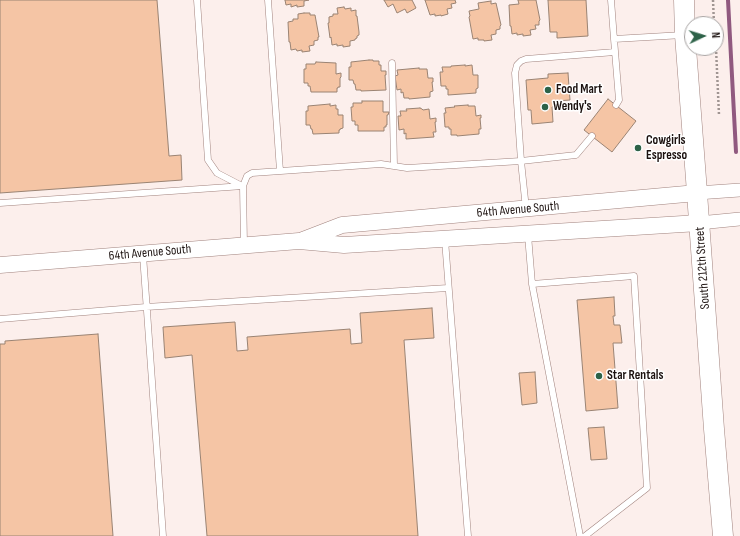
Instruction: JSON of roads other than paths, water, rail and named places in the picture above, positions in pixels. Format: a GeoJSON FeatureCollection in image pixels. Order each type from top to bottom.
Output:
{"type":"FeatureCollection","features":[{"type":"Feature","properties":{"kind":"main road","name":"South 212th Street"},"geometry":{"type":"LineString","coordinates":[[684,0],[684,16]]}},
{"type":"Feature","properties":{"kind":"main road","name":"South 212th Street"},"geometry":{"type":"LineString","coordinates":[[687,56],[714,429],[724,536]]}},
{"type":"Feature","properties":{"kind":"street","name":"64th Avenue South"},"geometry":{"type":"LineString","coordinates":[[299,241],[342,226],[740,190]]}},
{"type":"Feature","properties":{"kind":"street","name":"64th Avenue South"},"geometry":{"type":"LineString","coordinates":[[0,265],[299,241],[344,245],[700,223],[740,219]]}},
{"type":"Feature","properties":{"kind":"lane"},"geometry":{"type":"LineString","coordinates":[[197,0],[208,160],[217,173],[243,186]]}},
{"type":"Feature","properties":{"kind":"lane"},"geometry":{"type":"LineString","coordinates":[[268,0],[280,171]]}},
{"type":"Feature","properties":{"kind":"lane"},"geometry":{"type":"LineString","coordinates":[[611,0],[619,100],[616,106]]}},
{"type":"Feature","properties":{"kind":"lane"},"geometry":{"type":"LineString","coordinates":[[614,39],[684,35]]}},
{"type":"Feature","properties":{"kind":"lane"},"geometry":{"type":"LineString","coordinates":[[526,209],[515,73],[517,66],[521,61],[526,59],[615,52]]}},
{"type":"Feature","properties":{"kind":"lane"},"geometry":{"type":"LineString","coordinates":[[392,63],[394,166]]}},
{"type":"Feature","properties":{"kind":"lane"},"geometry":{"type":"LineString","coordinates":[[244,245],[243,186],[247,176],[252,173],[381,164],[407,168],[521,161],[576,155],[592,136]]}},
{"type":"Feature","properties":{"kind":"lane"},"geometry":{"type":"LineString","coordinates":[[0,203],[243,186]]}},
{"type":"Feature","properties":{"kind":"lane"},"geometry":{"type":"LineString","coordinates":[[528,233],[532,284],[580,536]]}},
{"type":"Feature","properties":{"kind":"lane"},"geometry":{"type":"LineString","coordinates":[[444,238],[468,536]]}},
{"type":"Feature","properties":{"kind":"lane"},"geometry":{"type":"LineString","coordinates":[[142,253],[163,536]]}},
{"type":"Feature","properties":{"kind":"lane"},"geometry":{"type":"LineString","coordinates":[[532,284],[634,276],[647,488],[585,536]]}},
{"type":"Feature","properties":{"kind":"lane"},"geometry":{"type":"LineString","coordinates":[[0,319],[146,307],[448,288]]}},
{"type":"Feature","properties":{"kind":"waterway"},"geometry":{"type":"LineString","coordinates":[[728,0],[736,152]]}},
{"type":"Feature","properties":{"kind":"place","name":"Food Mart"},"geometry":{"type":"Point","coordinates":[548,90]}},
{"type":"Feature","properties":{"kind":"place","name":"Wendy's"},"geometry":{"type":"Point","coordinates":[545,107]}},
{"type":"Feature","properties":{"kind":"place","name":"Cowgirls Espresso"},"geometry":{"type":"Point","coordinates":[638,148]}},
{"type":"Feature","properties":{"kind":"place","name":"Star Rentals"},"geometry":{"type":"Point","coordinates":[599,376]}}]}
